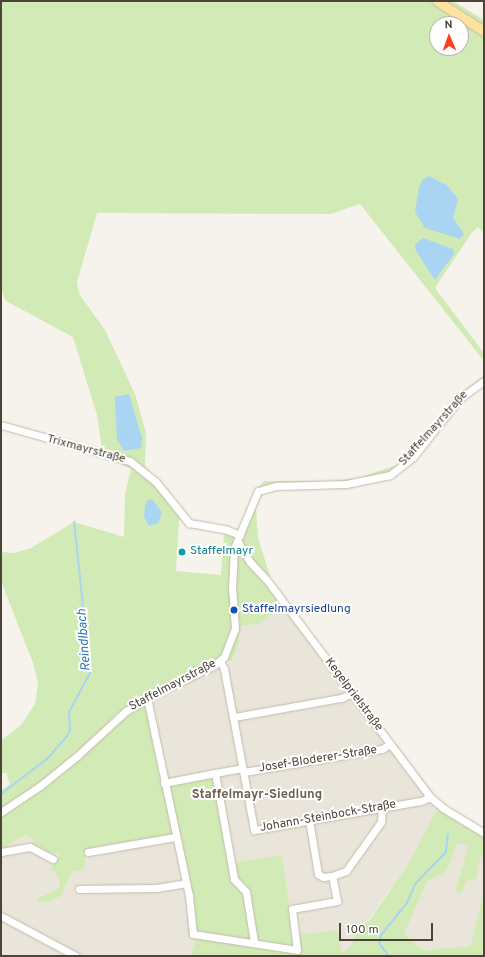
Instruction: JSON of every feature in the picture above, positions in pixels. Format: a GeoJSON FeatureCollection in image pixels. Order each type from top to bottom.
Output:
{"type":"FeatureCollection","features":[{"type":"Feature","properties":{"kind":"main road"},"geometry":{"type":"LineString","coordinates":[[437,1],[484,31]]}},
{"type":"Feature","properties":{"kind":"street","name":"Staffelmayrstraße"},"geometry":{"type":"LineString","coordinates":[[1,812],[40,786],[126,711],[147,698],[220,662],[228,652],[235,629],[232,590],[233,553],[249,518],[256,494],[262,488],[352,483],[375,480],[397,471],[413,457],[459,399],[484,381]]}},
{"type":"Feature","properties":{"kind":"street","name":"Trixmayrstraße"},"geometry":{"type":"LineString","coordinates":[[1,425],[130,461],[151,477],[189,524],[227,530],[239,538]]}},
{"type":"Feature","properties":{"kind":"street","name":"Kegelprielstraße"},"geometry":{"type":"LineString","coordinates":[[239,538],[250,562],[266,579],[430,797],[443,808],[484,833]]}},
{"type":"Feature","properties":{"kind":"street"},"geometry":{"type":"LineString","coordinates":[[233,568],[237,561],[250,562]]}},
{"type":"Feature","properties":{"kind":"street","name":"Johann-Steinbock-Straße"},"geometry":{"type":"LineString","coordinates":[[220,662],[224,669],[234,717],[254,830],[421,801],[430,797]]}},
{"type":"Feature","properties":{"kind":"street"},"geometry":{"type":"LineString","coordinates":[[234,717],[341,698],[352,693]]}},
{"type":"Feature","properties":{"kind":"street"},"geometry":{"type":"LineString","coordinates":[[147,698],[175,837],[186,883],[193,934],[254,942],[297,950],[292,909],[337,901],[332,876]]}},
{"type":"Feature","properties":{"kind":"street","name":"Josef-Bloderer-Straße"},"geometry":{"type":"LineString","coordinates":[[164,783],[215,773],[382,749],[390,744]]}},
{"type":"Feature","properties":{"kind":"street"},"geometry":{"type":"LineString","coordinates":[[215,773],[234,879],[246,892],[254,942]]}},
{"type":"Feature","properties":{"kind":"street"},"geometry":{"type":"LineString","coordinates":[[309,820],[318,874],[323,877],[332,876],[346,871],[381,822],[382,808]]}},
{"type":"Feature","properties":{"kind":"street"},"geometry":{"type":"LineString","coordinates":[[88,852],[175,837]]}},
{"type":"Feature","properties":{"kind":"street"},"geometry":{"type":"LineString","coordinates":[[1,852],[30,847],[53,858]]}},
{"type":"Feature","properties":{"kind":"street"},"geometry":{"type":"LineString","coordinates":[[79,889],[156,888],[186,883]]}},
{"type":"Feature","properties":{"kind":"street"},"geometry":{"type":"LineString","coordinates":[[1,916],[76,956]]}},
{"type":"Feature","properties":{"kind":"shaded area"},"geometry":{"type":"Polygon","coordinates":[[[288,602],[440,802],[441,809],[435,813],[410,861],[368,921],[357,928],[350,947],[342,953],[294,936],[282,855],[229,863],[210,778],[161,786],[151,729],[151,699],[231,662],[238,647],[241,626],[259,624],[288,602]]]}},
{"type":"Feature","properties":{"kind":"shaded area"},"geometry":{"type":"Polygon","coordinates":[[[179,833],[195,942],[191,956],[1,956],[1,849],[25,835],[34,840],[32,844],[47,852],[56,854],[62,852],[50,868],[57,875],[60,885],[58,889],[38,898],[38,901],[52,901],[62,895],[72,872],[80,870],[86,850],[179,833]]]}},
{"type":"Feature","properties":{"kind":"shaded area"},"geometry":{"type":"Polygon","coordinates":[[[457,843],[468,846],[455,892],[466,881],[481,854],[484,855],[484,891],[470,946],[423,950],[404,934],[427,880],[447,871],[457,843]]]}},
{"type":"Feature","properties":{"kind":"green space"},"geometry":{"type":"Polygon","coordinates":[[[1,1],[453,1],[484,20],[484,233],[478,227],[471,234],[435,288],[484,353],[484,361],[360,204],[331,214],[97,213],[77,282],[79,294],[105,330],[135,394],[146,433],[145,466],[187,518],[179,520],[176,571],[221,575],[224,535],[240,528],[254,492],[264,481],[330,481],[358,478],[397,465],[411,452],[460,393],[484,376],[484,386],[468,396],[410,464],[398,474],[384,481],[343,489],[278,489],[263,493],[256,508],[258,538],[271,579],[288,602],[259,624],[241,626],[238,647],[231,662],[220,658],[165,685],[117,713],[103,728],[121,721],[142,705],[146,706],[161,786],[210,778],[213,780],[229,863],[282,855],[294,936],[337,930],[342,953],[350,947],[357,928],[369,921],[410,861],[435,813],[441,809],[484,831],[484,855],[481,855],[476,879],[466,881],[462,893],[455,892],[468,846],[457,843],[447,871],[427,881],[404,934],[423,950],[470,946],[484,891],[484,956],[191,956],[195,942],[186,931],[190,926],[179,833],[87,850],[83,870],[72,872],[62,895],[52,901],[37,901],[38,898],[58,889],[60,884],[57,875],[50,868],[61,853],[56,854],[47,852],[31,844],[34,840],[25,835],[1,849],[1,791],[10,784],[6,773],[1,773],[1,741],[21,725],[35,704],[38,683],[33,663],[1,581],[1,552],[14,553],[31,548],[74,522],[124,537],[125,494],[131,469],[103,456],[97,415],[73,337],[6,301],[1,289],[1,1]],[[429,176],[452,218],[458,199],[447,185],[429,176]]]}},
{"type":"Feature","properties":{"kind":"water"},"geometry":{"type":"Polygon","coordinates":[[[429,176],[447,185],[458,199],[453,218],[464,234],[460,239],[425,228],[415,212],[419,187],[422,180],[429,176]]]}},
{"type":"Feature","properties":{"kind":"water"},"geometry":{"type":"Polygon","coordinates":[[[423,238],[453,249],[454,254],[435,280],[416,251],[415,244],[423,238]]]}},
{"type":"Feature","properties":{"kind":"water"},"geometry":{"type":"Polygon","coordinates":[[[129,394],[142,438],[141,448],[124,451],[117,439],[115,397],[129,394]]]}},
{"type":"Feature","properties":{"kind":"water"},"geometry":{"type":"Polygon","coordinates":[[[152,499],[162,512],[158,523],[149,526],[144,517],[145,507],[146,501],[152,499]]]}},
{"type":"Feature","properties":{"kind":"waterway","name":"Reindlbach"},"geometry":{"type":"LineString","coordinates":[[1,794],[48,758],[67,736],[70,730],[69,712],[90,673],[74,522]]}},
{"type":"Feature","properties":{"kind":"waterway"},"geometry":{"type":"LineString","coordinates":[[389,956],[379,943],[381,935],[407,903],[415,884],[446,852],[448,834]]}},
{"type":"Feature","properties":{"kind":"place","name":"Staffelmayr"},"geometry":{"type":"Point","coordinates":[182,552]}},
{"type":"Feature","properties":{"kind":"place","name":"Staffelmayrsiedlung"},"geometry":{"type":"Point","coordinates":[234,610]}},
{"type":"Feature","properties":{"kind":"district","name":"Staffelmayr-Siedlung"},"geometry":{"type":"Point","coordinates":[257,795]}}]}
